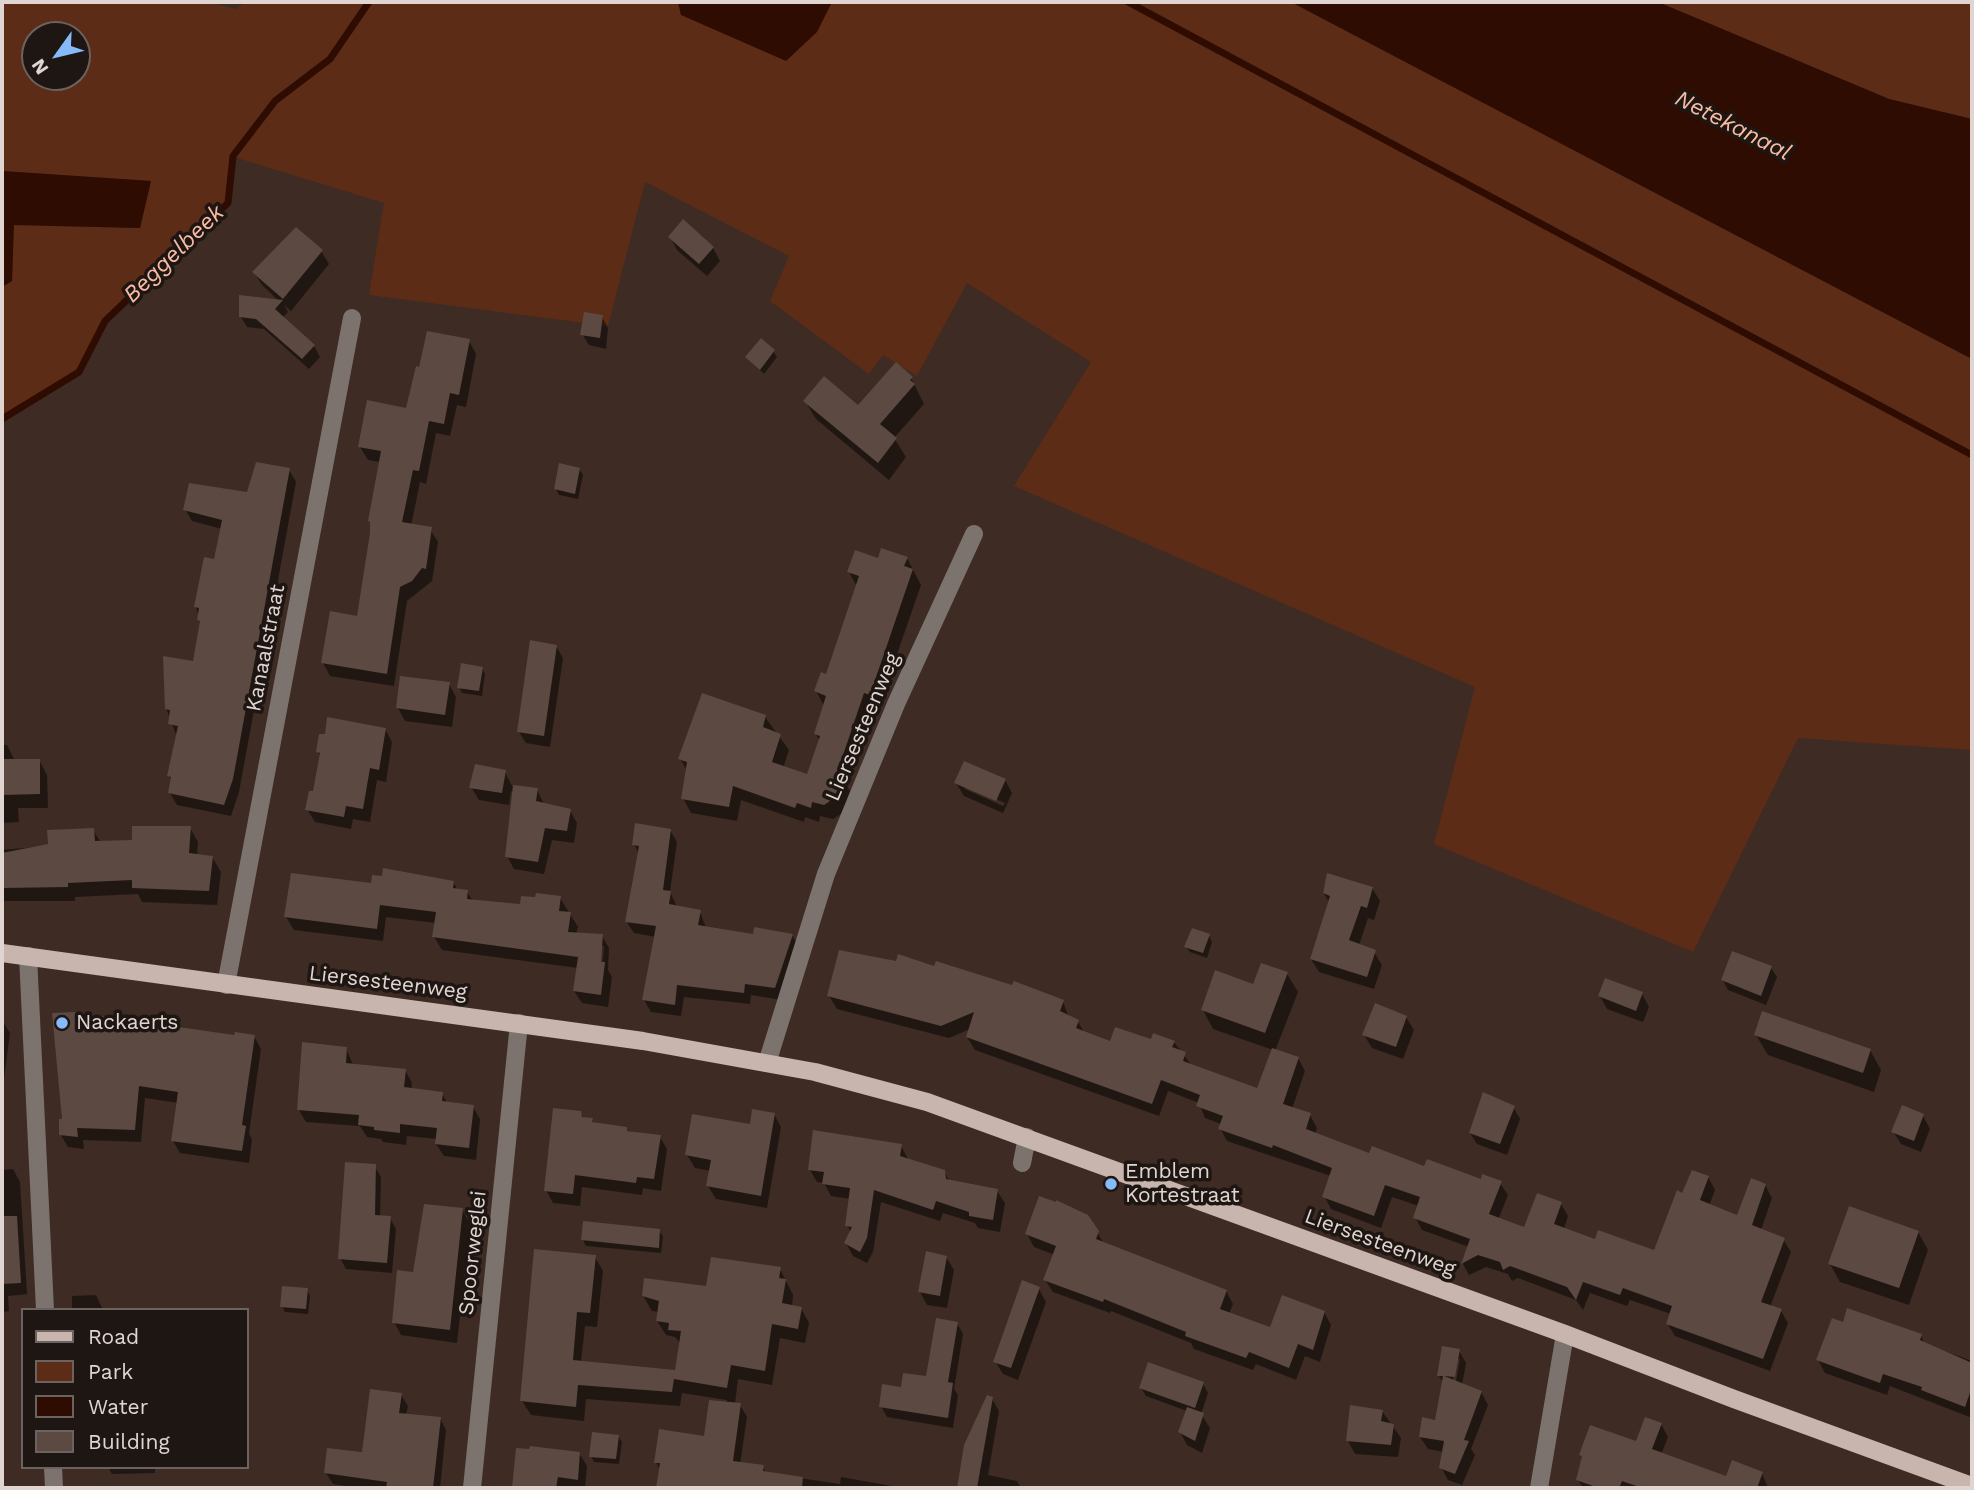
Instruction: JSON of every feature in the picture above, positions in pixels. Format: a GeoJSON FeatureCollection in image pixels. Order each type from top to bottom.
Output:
{"type":"FeatureCollection","features":[{"type":"Feature","properties":{"kind":"main road","name":"Liersesteenweg"},"geometry":{"type":"LineString","coordinates":[[2,953],[519,1023],[767,1063],[927,1102],[1565,1334],[1972,1486]]}},
{"type":"Feature","properties":{"kind":"street","name":"Kanaalstraat"},"geometry":{"type":"LineString","coordinates":[[226,985],[352,318]]}},
{"type":"Feature","properties":{"kind":"street","name":"Liersesteenweg"},"geometry":{"type":"LineString","coordinates":[[767,1063],[826,874],[896,704],[974,534]]}},
{"type":"Feature","properties":{"kind":"street"},"geometry":{"type":"LineString","coordinates":[[27,956],[45,1308]]}},
{"type":"Feature","properties":{"kind":"street","name":"Spoorweglei"},"geometry":{"type":"LineString","coordinates":[[472,1488],[519,1023]]}},
{"type":"Feature","properties":{"kind":"street"},"geometry":{"type":"LineString","coordinates":[[1022,1163],[1027,1137]]}},
{"type":"Feature","properties":{"kind":"street"},"geometry":{"type":"LineString","coordinates":[[1539,1488],[1565,1334]]}},
{"type":"Feature","properties":{"kind":"street"},"geometry":{"type":"LineString","coordinates":[[53,1469],[54,1488]]}},
{"type":"Feature","properties":{"kind":"green space"},"geometry":{"type":"Polygon","coordinates":[[[2,2],[207,2],[236,9],[245,2],[678,2],[681,15],[816,32],[832,2],[1291,2],[1972,359],[1972,750],[1798,738],[1693,952],[1434,844],[1475,687],[1014,486],[1091,362],[967,283],[917,376],[883,355],[869,374],[770,301],[789,256],[645,182],[608,326],[369,295],[384,203],[234,157],[228,203],[105,321],[79,372],[2,419],[2,287],[12,281],[13,225],[140,228],[151,181],[2,171],[2,2]]]}},
{"type":"Feature","properties":{"kind":"green space"},"geometry":{"type":"Polygon","coordinates":[[[1658,2],[1972,2],[1972,119],[1889,99],[1658,2]]]}},
{"type":"Feature","properties":{"kind":"water"},"geometry":{"type":"Polygon","coordinates":[[[678,2],[832,2],[817,32],[786,61],[681,15],[678,2]]]}},
{"type":"Feature","properties":{"kind":"water","name":"Netekanaal"},"geometry":{"type":"Polygon","coordinates":[[[1291,2],[1658,2],[1889,99],[1972,119],[1972,359],[1291,2]]]}},
{"type":"Feature","properties":{"kind":"water"},"geometry":{"type":"Polygon","coordinates":[[[2,171],[151,181],[140,228],[14,225],[12,281],[2,287],[2,171]]]}},
{"type":"Feature","properties":{"kind":"building"},"geometry":{"type":"Polygon","coordinates":[[[683,219],[714,247],[699,264],[668,237],[683,219]]]}},
{"type":"Feature","properties":{"kind":"building"},"geometry":{"type":"Polygon","coordinates":[[[296,227],[323,250],[283,299],[252,272],[296,227]]]}},
{"type":"Feature","properties":{"kind":"building"},"geometry":{"type":"Polygon","coordinates":[[[239,295],[283,300],[275,309],[315,345],[302,359],[256,319],[239,317],[239,295]]]}},
{"type":"Feature","properties":{"kind":"building"},"geometry":{"type":"Polygon","coordinates":[[[584,312],[603,315],[600,338],[580,335],[584,312]]]}},
{"type":"Feature","properties":{"kind":"building"},"geometry":{"type":"Polygon","coordinates":[[[427,331],[470,339],[459,395],[450,393],[444,424],[429,421],[419,471],[413,470],[402,522],[432,527],[426,569],[422,568],[412,581],[400,587],[387,674],[321,663],[330,611],[357,616],[370,533],[368,521],[381,451],[358,447],[367,400],[406,408],[427,331]]]}},
{"type":"Feature","properties":{"kind":"building"},"geometry":{"type":"Polygon","coordinates":[[[761,338],[775,350],[760,370],[745,357],[761,338]]]}},
{"type":"Feature","properties":{"kind":"building"},"geometry":{"type":"Polygon","coordinates":[[[896,362],[913,377],[910,380],[915,384],[880,424],[897,438],[878,463],[803,401],[824,376],[858,405],[896,362]]]}},
{"type":"Feature","properties":{"kind":"building"},"geometry":{"type":"Polygon","coordinates":[[[256,462],[290,468],[233,779],[224,805],[168,793],[171,777],[167,776],[178,726],[168,724],[170,710],[165,709],[163,656],[193,661],[200,621],[197,620],[199,608],[194,607],[204,557],[214,559],[222,520],[183,510],[189,483],[247,492],[256,462]]]}},
{"type":"Feature","properties":{"kind":"building"},"geometry":{"type":"Polygon","coordinates":[[[559,463],[580,468],[575,494],[554,489],[559,463]]]}},
{"type":"Feature","properties":{"kind":"building"},"geometry":{"type":"Polygon","coordinates":[[[881,548],[908,557],[904,566],[913,569],[870,695],[864,693],[837,773],[842,775],[836,797],[824,805],[812,802],[811,808],[797,803],[795,808],[733,786],[729,807],[681,799],[687,762],[678,759],[702,693],[766,715],[763,727],[781,734],[772,762],[807,774],[820,736],[814,734],[826,696],[814,691],[821,672],[826,674],[859,576],[847,572],[855,550],[878,558],[881,548]]]}},
{"type":"Feature","properties":{"kind":"building"},"geometry":{"type":"Polygon","coordinates":[[[530,640],[557,645],[544,736],[517,732],[530,640]]]}},
{"type":"Feature","properties":{"kind":"building"},"geometry":{"type":"Polygon","coordinates":[[[461,663],[483,667],[479,691],[457,688],[461,663]]]}},
{"type":"Feature","properties":{"kind":"building"},"geometry":{"type":"Polygon","coordinates":[[[400,676],[450,682],[445,715],[396,708],[400,676]]]}},
{"type":"Feature","properties":{"kind":"building"},"geometry":{"type":"Polygon","coordinates":[[[327,717],[386,728],[379,770],[370,768],[363,809],[346,806],[344,817],[305,810],[309,791],[313,791],[320,753],[316,752],[319,734],[325,734],[327,717]]]}},
{"type":"Feature","properties":{"kind":"building"},"geometry":{"type":"Polygon","coordinates":[[[2,759],[40,759],[40,794],[2,795],[2,759]]]}},
{"type":"Feature","properties":{"kind":"building"},"geometry":{"type":"Polygon","coordinates":[[[964,761],[1006,779],[996,801],[954,783],[964,761]]]}},
{"type":"Feature","properties":{"kind":"building"},"geometry":{"type":"Polygon","coordinates":[[[475,764],[506,770],[502,793],[469,788],[475,764]]]}},
{"type":"Feature","properties":{"kind":"building"},"geometry":{"type":"Polygon","coordinates":[[[513,785],[538,788],[536,801],[571,809],[567,831],[545,828],[538,862],[505,857],[513,785]]]}},
{"type":"Feature","properties":{"kind":"building"},"geometry":{"type":"Polygon","coordinates":[[[635,823],[671,829],[663,890],[671,891],[669,904],[701,910],[698,925],[753,934],[754,927],[793,934],[775,988],[745,984],[744,993],[677,985],[675,1005],[642,1000],[656,926],[625,922],[639,846],[632,845],[635,823]]]}},
{"type":"Feature","properties":{"kind":"building"},"geometry":{"type":"Polygon","coordinates":[[[132,826],[191,826],[189,853],[213,856],[209,891],[132,888],[132,880],[68,883],[68,887],[2,888],[2,853],[48,844],[47,830],[94,828],[95,841],[132,840],[132,826]]]}},
{"type":"Feature","properties":{"kind":"building"},"geometry":{"type":"Polygon","coordinates":[[[383,868],[454,881],[453,888],[468,890],[467,899],[520,904],[521,896],[535,897],[536,893],[561,896],[559,911],[571,912],[568,932],[603,934],[601,962],[605,962],[601,995],[573,991],[578,957],[432,937],[436,912],[380,905],[377,929],[284,917],[291,873],[371,883],[372,875],[382,876],[383,868]]]}},
{"type":"Feature","properties":{"kind":"building"},"geometry":{"type":"Polygon","coordinates":[[[1327,873],[1373,887],[1367,908],[1361,906],[1349,940],[1376,950],[1367,977],[1310,959],[1330,896],[1323,893],[1327,873]]]}},
{"type":"Feature","properties":{"kind":"building"},"geometry":{"type":"Polygon","coordinates":[[[1192,928],[1210,934],[1203,953],[1184,947],[1192,928]]]}},
{"type":"Feature","properties":{"kind":"building"},"geometry":{"type":"Polygon","coordinates":[[[839,950],[896,961],[898,954],[934,966],[936,961],[1012,985],[1014,981],[1064,1000],[1060,1011],[1079,1020],[1076,1028],[1110,1041],[1115,1027],[1151,1039],[1153,1033],[1175,1041],[1172,1047],[1186,1052],[1183,1061],[1257,1088],[1272,1048],[1299,1057],[1283,1104],[1311,1113],[1306,1129],[1369,1153],[1372,1146],[1424,1166],[1427,1159],[1481,1179],[1482,1174],[1502,1181],[1489,1214],[1524,1227],[1537,1193],[1562,1202],[1554,1224],[1595,1239],[1598,1230],[1654,1250],[1677,1190],[1682,1193],[1692,1170],[1709,1176],[1700,1200],[1737,1215],[1751,1178],[1766,1184],[1752,1225],[1785,1238],[1761,1302],[1782,1309],[1763,1359],[1666,1324],[1672,1306],[1623,1288],[1620,1295],[1583,1282],[1576,1300],[1567,1287],[1510,1266],[1503,1270],[1500,1262],[1478,1255],[1461,1264],[1470,1239],[1413,1218],[1420,1197],[1385,1185],[1374,1216],[1322,1197],[1332,1168],[1273,1145],[1272,1148],[1218,1129],[1223,1116],[1196,1106],[1200,1095],[1161,1080],[1152,1104],[966,1037],[974,1012],[941,1026],[827,996],[839,950]]]}},
{"type":"Feature","properties":{"kind":"building"},"geometry":{"type":"Polygon","coordinates":[[[1732,951],[1772,966],[1761,996],[1721,980],[1732,951]]]}},
{"type":"Feature","properties":{"kind":"building"},"geometry":{"type":"Polygon","coordinates":[[[1261,963],[1288,972],[1265,1033],[1201,1010],[1215,970],[1253,984],[1261,963]]]}},
{"type":"Feature","properties":{"kind":"building"},"geometry":{"type":"Polygon","coordinates":[[[1605,978],[1643,992],[1636,1011],[1598,996],[1605,978]]]}},
{"type":"Feature","properties":{"kind":"building"},"geometry":{"type":"Polygon","coordinates":[[[1375,1003],[1407,1016],[1396,1047],[1362,1035],[1375,1003]]]}},
{"type":"Feature","properties":{"kind":"building"},"geometry":{"type":"Polygon","coordinates":[[[1762,1011],[1871,1049],[1863,1073],[1754,1035],[1762,1011]]]}},
{"type":"Feature","properties":{"kind":"building"},"geometry":{"type":"Polygon","coordinates":[[[75,1012],[234,1035],[235,1032],[255,1035],[242,1125],[246,1126],[242,1151],[171,1141],[178,1092],[139,1086],[135,1130],[77,1128],[78,1137],[59,1135],[59,1119],[62,1119],[52,1013],[75,1012]]]}},
{"type":"Feature","properties":{"kind":"building"},"geometry":{"type":"Polygon","coordinates":[[[302,1042],[347,1047],[346,1063],[406,1069],[404,1087],[443,1092],[442,1101],[474,1105],[469,1148],[435,1144],[437,1128],[400,1124],[400,1133],[374,1130],[374,1127],[358,1125],[359,1115],[297,1110],[302,1042]]]}},
{"type":"Feature","properties":{"kind":"building"},"geometry":{"type":"Polygon","coordinates":[[[1483,1092],[1515,1106],[1500,1144],[1469,1133],[1483,1092]]]}},
{"type":"Feature","properties":{"kind":"building"},"geometry":{"type":"Polygon","coordinates":[[[1902,1105],[1924,1114],[1914,1141],[1891,1132],[1902,1105]]]}},
{"type":"Feature","properties":{"kind":"building"},"geometry":{"type":"Polygon","coordinates":[[[553,1108],[581,1111],[582,1117],[593,1118],[592,1122],[627,1127],[627,1131],[661,1135],[654,1179],[637,1177],[636,1183],[575,1175],[573,1194],[544,1191],[553,1108]]]}},
{"type":"Feature","properties":{"kind":"building"},"geometry":{"type":"Polygon","coordinates":[[[752,1109],[775,1113],[761,1196],[706,1186],[711,1160],[685,1155],[692,1114],[750,1124],[752,1109]]]}},
{"type":"Feature","properties":{"kind":"building"},"geometry":{"type":"Polygon","coordinates":[[[813,1130],[902,1144],[900,1156],[945,1170],[946,1179],[998,1189],[993,1220],[969,1216],[969,1212],[936,1201],[933,1210],[874,1190],[867,1238],[860,1252],[844,1243],[852,1227],[845,1226],[850,1188],[822,1184],[824,1172],[808,1170],[813,1130]]]}},
{"type":"Feature","properties":{"kind":"building"},"geometry":{"type":"Polygon","coordinates":[[[345,1162],[376,1164],[375,1215],[391,1216],[387,1263],[338,1259],[345,1162]]]}},
{"type":"Feature","properties":{"kind":"building"},"geometry":{"type":"Polygon","coordinates":[[[1039,1196],[1056,1200],[1088,1215],[1099,1231],[1096,1239],[1227,1290],[1220,1309],[1270,1327],[1282,1295],[1325,1311],[1313,1350],[1298,1344],[1289,1368],[1249,1352],[1246,1358],[1185,1336],[1186,1332],[1104,1299],[1103,1302],[1043,1280],[1056,1246],[1025,1234],[1039,1196]]]}},
{"type":"Feature","properties":{"kind":"building"},"geometry":{"type":"Polygon","coordinates":[[[424,1204],[463,1208],[450,1330],[392,1323],[397,1270],[413,1272],[424,1204]]]}},
{"type":"Feature","properties":{"kind":"building"},"geometry":{"type":"Polygon","coordinates":[[[1849,1206],[1919,1231],[1899,1288],[1828,1264],[1849,1206]]]}},
{"type":"Feature","properties":{"kind":"building"},"geometry":{"type":"Polygon","coordinates":[[[2,1216],[17,1216],[21,1283],[2,1284],[2,1216]]]}},
{"type":"Feature","properties":{"kind":"building"},"geometry":{"type":"Polygon","coordinates":[[[583,1221],[660,1229],[659,1248],[581,1240],[583,1221]]]}},
{"type":"Feature","properties":{"kind":"building"},"geometry":{"type":"Polygon","coordinates":[[[534,1249],[596,1255],[590,1313],[577,1312],[573,1360],[675,1370],[681,1331],[668,1330],[669,1323],[656,1321],[659,1301],[642,1296],[644,1278],[706,1286],[711,1257],[781,1267],[779,1278],[786,1279],[782,1303],[802,1307],[798,1329],[772,1324],[765,1371],[731,1365],[727,1388],[674,1379],[672,1392],[578,1385],[576,1407],[520,1401],[534,1249]]]}},
{"type":"Feature","properties":{"kind":"building"},"geometry":{"type":"Polygon","coordinates":[[[926,1251],[947,1256],[940,1296],[918,1292],[926,1251]]]}},
{"type":"Feature","properties":{"kind":"building"},"geometry":{"type":"Polygon","coordinates":[[[1022,1280],[1040,1287],[1011,1368],[993,1362],[1022,1280]]]}},
{"type":"Feature","properties":{"kind":"building"},"geometry":{"type":"Polygon","coordinates":[[[282,1286],[308,1288],[306,1309],[280,1307],[282,1286]]]}},
{"type":"Feature","properties":{"kind":"building"},"geometry":{"type":"Polygon","coordinates":[[[1847,1308],[1922,1334],[1920,1340],[1972,1363],[1972,1387],[1965,1407],[1921,1390],[1922,1387],[1883,1374],[1880,1383],[1816,1360],[1832,1318],[1843,1322],[1847,1308]]]}},
{"type":"Feature","properties":{"kind":"building"},"geometry":{"type":"Polygon","coordinates":[[[936,1318],[958,1322],[948,1382],[953,1383],[948,1418],[879,1407],[882,1384],[901,1387],[903,1373],[926,1376],[936,1318]]]}},
{"type":"Feature","properties":{"kind":"building"},"geometry":{"type":"Polygon","coordinates":[[[1442,1346],[1460,1349],[1455,1377],[1444,1376],[1482,1391],[1464,1440],[1469,1441],[1455,1474],[1439,1468],[1444,1441],[1419,1437],[1422,1417],[1435,1420],[1443,1376],[1437,1376],[1442,1346]]]}},
{"type":"Feature","properties":{"kind":"building"},"geometry":{"type":"Polygon","coordinates":[[[1148,1362],[1204,1382],[1195,1408],[1139,1388],[1148,1362]]]}},
{"type":"Feature","properties":{"kind":"building"},"geometry":{"type":"Polygon","coordinates":[[[370,1389],[402,1393],[399,1413],[441,1417],[433,1488],[386,1488],[387,1482],[324,1473],[327,1448],[362,1452],[370,1389]]]}},
{"type":"Feature","properties":{"kind":"building"},"geometry":{"type":"Polygon","coordinates":[[[987,1395],[993,1397],[977,1488],[957,1488],[964,1445],[987,1395]]]}},
{"type":"Feature","properties":{"kind":"building"},"geometry":{"type":"Polygon","coordinates":[[[709,1400],[741,1403],[733,1461],[764,1465],[763,1471],[803,1477],[802,1488],[656,1488],[660,1463],[654,1463],[659,1429],[704,1436],[709,1400]]]}},
{"type":"Feature","properties":{"kind":"building"},"geometry":{"type":"Polygon","coordinates":[[[1350,1405],[1383,1410],[1381,1421],[1394,1424],[1391,1445],[1346,1441],[1350,1405]]]}},
{"type":"Feature","properties":{"kind":"building"},"geometry":{"type":"Polygon","coordinates":[[[1187,1407],[1204,1413],[1195,1441],[1178,1432],[1187,1407]]]}},
{"type":"Feature","properties":{"kind":"building"},"geometry":{"type":"Polygon","coordinates":[[[1645,1417],[1662,1423],[1652,1449],[1726,1476],[1732,1460],[1763,1472],[1757,1488],[1642,1488],[1622,1481],[1619,1488],[1599,1488],[1576,1480],[1582,1456],[1579,1455],[1590,1425],[1636,1441],[1645,1417]]]}},
{"type":"Feature","properties":{"kind":"building"},"geometry":{"type":"Polygon","coordinates":[[[592,1432],[619,1435],[616,1459],[589,1457],[592,1432]]]}},
{"type":"Feature","properties":{"kind":"building"},"geometry":{"type":"Polygon","coordinates":[[[530,1446],[580,1452],[578,1480],[558,1477],[556,1488],[512,1488],[516,1448],[529,1449],[530,1446]]]}},
{"type":"Feature","properties":{"kind":"waterway","name":"Beggelbeek"},"geometry":{"type":"LineString","coordinates":[[2,419],[79,372],[105,321],[228,203],[233,156],[275,101],[330,59],[369,2]]}},
{"type":"Feature","properties":{"kind":"waterway"},"geometry":{"type":"LineString","coordinates":[[1128,2],[1972,455]]}},
{"type":"Feature","properties":{"kind":"place","name":"Nackaerts"},"geometry":{"type":"Point","coordinates":[62,1023]}},
{"type":"Feature","properties":{"kind":"place","name":"Emblem Kortestraat"},"geometry":{"type":"Point","coordinates":[1111,1184]}}]}
